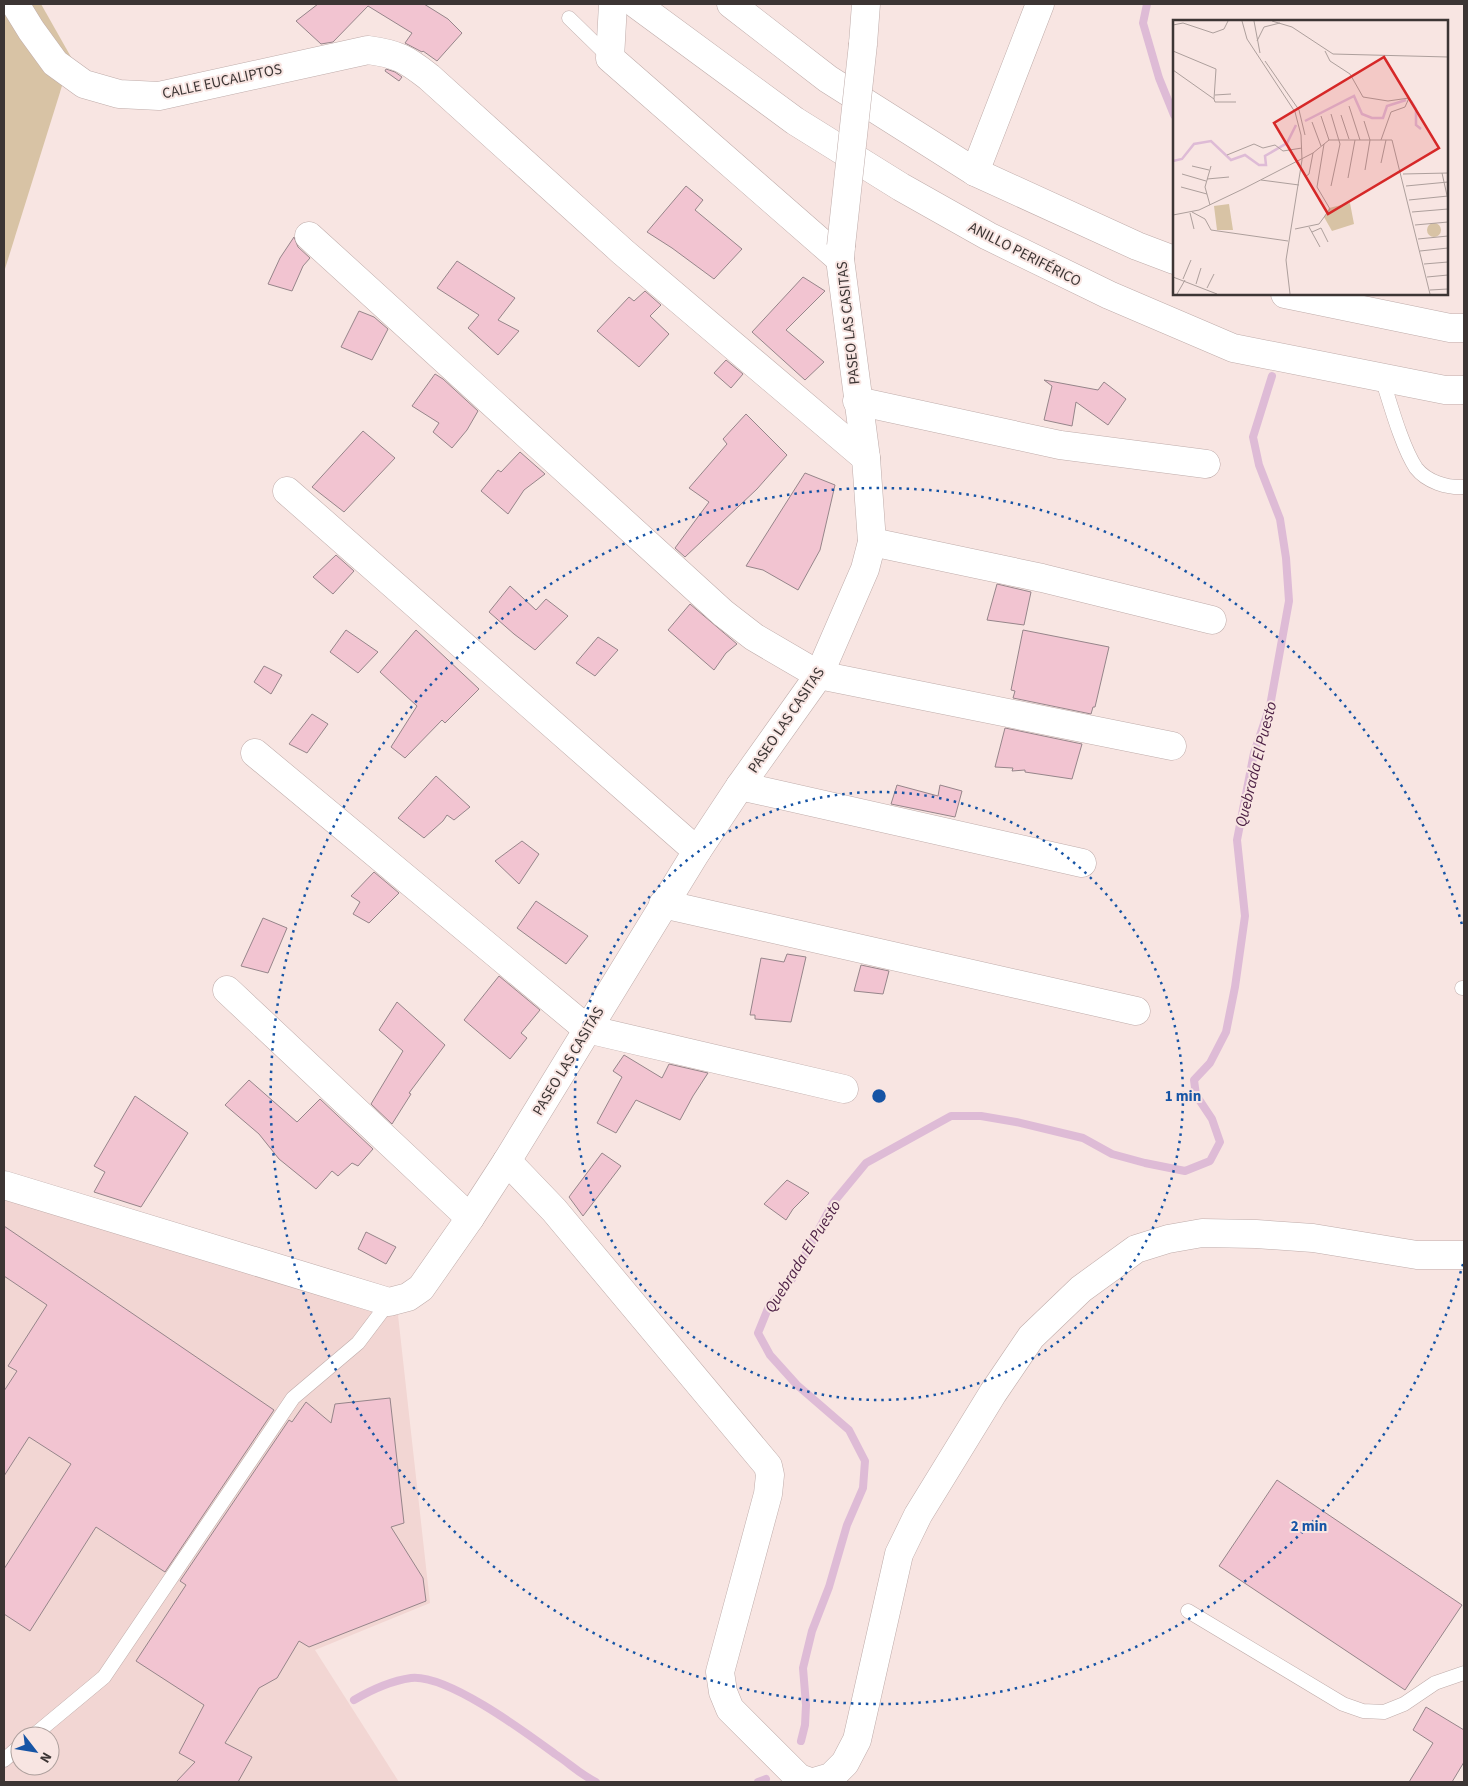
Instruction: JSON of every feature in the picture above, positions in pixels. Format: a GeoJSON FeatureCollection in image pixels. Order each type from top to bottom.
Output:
{"type":"FeatureCollection","features":[{"type":"Feature","properties":{"kind":"main road","name":"CALLE EUCALIPTOS"},"geometry":{"type":"LineString","coordinates":[[15,4],[55,63],[84,84],[119,94],[159,96],[368,50],[389,53],[406,59],[429,77],[623,252],[866,458]]}},
{"type":"Feature","properties":{"kind":"main road"},"geometry":{"type":"LineString","coordinates":[[612,4],[610,58],[841,252]]}},
{"type":"Feature","properties":{"kind":"main road","name":"ANILLO PERIFÉRICO"},"geometry":{"type":"LineString","coordinates":[[636,4],[795,121],[901,187],[988,236],[1109,296],[1233,348],[1445,390],[1464,390]]}},
{"type":"Feature","properties":{"kind":"main road"},"geometry":{"type":"LineString","coordinates":[[731,4],[828,79],[975,172],[1137,246],[1173,260]]}},
{"type":"Feature","properties":{"kind":"main road","name":"PASEO LAS CASITAS"},"geometry":{"type":"LineString","coordinates":[[389,1302],[408,1297],[421,1288],[507,1161],[697,851],[740,786],[819,675],[865,568],[872,542],[866,458],[857,400],[841,252],[866,4]]}},
{"type":"Feature","properties":{"kind":"main road"},"geometry":{"type":"LineString","coordinates":[[975,172],[1040,4]]}},
{"type":"Feature","properties":{"kind":"main road"},"geometry":{"type":"LineString","coordinates":[[310,236],[723,613],[754,636],[819,675],[1172,746]]}},
{"type":"Feature","properties":{"kind":"main road"},"geometry":{"type":"LineString","coordinates":[[1290,295],[1450,328],[1464,328]]}},
{"type":"Feature","properties":{"kind":"main road"},"geometry":{"type":"LineString","coordinates":[[857,400],[1060,445],[1206,464]]}},
{"type":"Feature","properties":{"kind":"main road"},"geometry":{"type":"LineString","coordinates":[[287,490],[697,851]]}},
{"type":"Feature","properties":{"kind":"main road"},"geometry":{"type":"LineString","coordinates":[[872,542],[1042,578],[1212,620]]}},
{"type":"Feature","properties":{"kind":"main road"},"geometry":{"type":"LineString","coordinates":[[255,753],[587,1029],[844,1089]]}},
{"type":"Feature","properties":{"kind":"main road"},"geometry":{"type":"LineString","coordinates":[[740,786],[1082,863]]}},
{"type":"Feature","properties":{"kind":"main road"},"geometry":{"type":"LineString","coordinates":[[663,904],[1136,1011]]}},
{"type":"Feature","properties":{"kind":"main road"},"geometry":{"type":"LineString","coordinates":[[227,990],[470,1218]]}},
{"type":"Feature","properties":{"kind":"main road"},"geometry":{"type":"LineString","coordinates":[[507,1161],[554,1210],[768,1466],[770,1475],[768,1494],[720,1672],[723,1692],[730,1709],[799,1778],[812,1782],[831,1777],[846,1763],[857,1740],[899,1554],[918,1515],[1030,1337],[1081,1289],[1136,1250],[1168,1239],[1202,1233],[1294,1237],[1417,1255],[1464,1255]]}},
{"type":"Feature","properties":{"kind":"main road"},"geometry":{"type":"LineString","coordinates":[[4,1185],[389,1302]]}},
{"type":"Feature","properties":{"kind":"lane"},"geometry":{"type":"LineString","coordinates":[[570,18],[610,58]]}},
{"type":"Feature","properties":{"kind":"lane"},"geometry":{"type":"LineString","coordinates":[[1382,378],[1406,448],[1417,468],[1430,480],[1446,486],[1464,488]]}},
{"type":"Feature","properties":{"kind":"lane"},"geometry":{"type":"LineString","coordinates":[[45,1726],[104,1677],[293,1398],[358,1343],[389,1302]]}},
{"type":"Feature","properties":{"kind":"lane"},"geometry":{"type":"LineString","coordinates":[[1188,1611],[1343,1704],[1363,1712],[1384,1712],[1404,1704],[1435,1683],[1464,1673]]}},
{"type":"Feature","properties":{"kind":"shaded area"},"geometry":{"type":"Polygon","coordinates":[[[4,4],[41,4],[71,57],[4,272],[4,4]]]}},
{"type":"Feature","properties":{"kind":"shaded area"},"geometry":{"type":"Polygon","coordinates":[[[4,1199],[398,1315],[430,1603],[315,1650],[399,1782],[4,1782],[4,1199]]]}},
{"type":"Feature","properties":{"kind":"building"},"geometry":{"type":"Polygon","coordinates":[[[318,4],[424,4],[448,19],[462,33],[437,61],[423,51],[405,43],[412,33],[368,6],[333,42],[321,44],[296,21],[318,4]]]}},
{"type":"Feature","properties":{"kind":"building"},"geometry":{"type":"Polygon","coordinates":[[[386,69],[402,77],[399,81],[385,71],[386,69]]]}},
{"type":"Feature","properties":{"kind":"building"},"geometry":{"type":"Polygon","coordinates":[[[686,186],[703,200],[695,210],[742,249],[714,279],[647,232],[686,186]]]}},
{"type":"Feature","properties":{"kind":"building"},"geometry":{"type":"Polygon","coordinates":[[[294,237],[298,247],[310,258],[303,266],[292,291],[268,284],[280,258],[294,237]]]}},
{"type":"Feature","properties":{"kind":"building"},"geometry":{"type":"Polygon","coordinates":[[[457,261],[515,298],[498,320],[519,331],[498,355],[468,328],[479,315],[437,288],[457,261]]]}},
{"type":"Feature","properties":{"kind":"building"},"geometry":{"type":"Polygon","coordinates":[[[803,277],[825,291],[786,330],[824,362],[805,380],[752,332],[803,277]]]}},
{"type":"Feature","properties":{"kind":"building"},"geometry":{"type":"Polygon","coordinates":[[[645,291],[661,305],[650,316],[669,334],[639,367],[597,331],[629,297],[634,301],[645,291]]]}},
{"type":"Feature","properties":{"kind":"building"},"geometry":{"type":"Polygon","coordinates":[[[359,311],[374,317],[388,329],[372,360],[341,347],[359,311]]]}},
{"type":"Feature","properties":{"kind":"building"},"geometry":{"type":"Polygon","coordinates":[[[726,360],[743,374],[731,388],[714,373],[726,360]]]}},
{"type":"Feature","properties":{"kind":"building"},"geometry":{"type":"Polygon","coordinates":[[[435,374],[478,411],[467,430],[452,448],[433,432],[439,423],[412,406],[435,374]]]}},
{"type":"Feature","properties":{"kind":"building"},"geometry":{"type":"Polygon","coordinates":[[[1044,380],[1098,390],[1104,382],[1126,399],[1108,425],[1076,402],[1072,426],[1044,420],[1052,386],[1044,380]]]}},
{"type":"Feature","properties":{"kind":"building"},"geometry":{"type":"Polygon","coordinates":[[[746,414],[787,455],[757,489],[685,557],[675,548],[709,502],[689,488],[727,444],[723,439],[746,414]]]}},
{"type":"Feature","properties":{"kind":"building"},"geometry":{"type":"Polygon","coordinates":[[[363,431],[395,458],[344,512],[312,487],[363,431]]]}},
{"type":"Feature","properties":{"kind":"building"},"geometry":{"type":"Polygon","coordinates":[[[520,452],[545,474],[524,490],[508,514],[481,491],[498,470],[501,472],[520,452]]]}},
{"type":"Feature","properties":{"kind":"building"},"geometry":{"type":"Polygon","coordinates":[[[805,473],[835,485],[820,550],[798,590],[763,570],[746,566],[805,473]]]}},
{"type":"Feature","properties":{"kind":"building"},"geometry":{"type":"Polygon","coordinates":[[[336,555],[354,571],[333,594],[313,577],[336,555]]]}},
{"type":"Feature","properties":{"kind":"building"},"geometry":{"type":"Polygon","coordinates":[[[997,584],[1031,592],[1024,625],[987,620],[997,584]]]}},
{"type":"Feature","properties":{"kind":"building"},"geometry":{"type":"Polygon","coordinates":[[[510,586],[536,610],[546,599],[568,616],[535,650],[489,612],[510,586]]]}},
{"type":"Feature","properties":{"kind":"building"},"geometry":{"type":"Polygon","coordinates":[[[690,604],[737,644],[726,653],[714,670],[668,630],[690,604]]]}},
{"type":"Feature","properties":{"kind":"building"},"geometry":{"type":"Polygon","coordinates":[[[346,630],[378,652],[358,673],[330,652],[346,630]]]}},
{"type":"Feature","properties":{"kind":"building"},"geometry":{"type":"Polygon","coordinates":[[[416,630],[479,689],[445,723],[442,720],[405,758],[391,747],[417,706],[380,672],[416,630]]]}},
{"type":"Feature","properties":{"kind":"building"},"geometry":{"type":"Polygon","coordinates":[[[1023,630],[1109,647],[1095,707],[1093,707],[1091,714],[1013,698],[1015,691],[1011,690],[1023,630]]]}},
{"type":"Feature","properties":{"kind":"building"},"geometry":{"type":"Polygon","coordinates":[[[598,637],[618,650],[595,676],[576,663],[598,637]]]}},
{"type":"Feature","properties":{"kind":"building"},"geometry":{"type":"Polygon","coordinates":[[[264,666],[282,675],[271,694],[254,682],[264,666]]]}},
{"type":"Feature","properties":{"kind":"building"},"geometry":{"type":"Polygon","coordinates":[[[312,714],[328,724],[307,753],[289,744],[312,714]]]}},
{"type":"Feature","properties":{"kind":"building"},"geometry":{"type":"Polygon","coordinates":[[[1005,728],[1082,744],[1072,779],[1025,772],[1025,770],[1012,771],[1013,768],[995,767],[1005,728]]]}},
{"type":"Feature","properties":{"kind":"building"},"geometry":{"type":"Polygon","coordinates":[[[436,776],[470,807],[454,820],[447,815],[424,838],[398,818],[436,776]]]}},
{"type":"Feature","properties":{"kind":"building"},"geometry":{"type":"Polygon","coordinates":[[[897,785],[938,796],[940,785],[962,791],[955,817],[891,804],[897,785]]]}},
{"type":"Feature","properties":{"kind":"building"},"geometry":{"type":"Polygon","coordinates":[[[522,841],[539,854],[519,884],[495,861],[522,841]]]}},
{"type":"Feature","properties":{"kind":"building"},"geometry":{"type":"Polygon","coordinates":[[[374,872],[399,893],[369,923],[353,914],[360,902],[351,896],[374,872]]]}},
{"type":"Feature","properties":{"kind":"building"},"geometry":{"type":"Polygon","coordinates":[[[536,901],[588,936],[566,964],[517,928],[536,901]]]}},
{"type":"Feature","properties":{"kind":"building"},"geometry":{"type":"Polygon","coordinates":[[[263,918],[287,928],[268,973],[241,966],[263,918]]]}},
{"type":"Feature","properties":{"kind":"building"},"geometry":{"type":"Polygon","coordinates":[[[787,954],[806,957],[791,1022],[755,1019],[755,1015],[750,1015],[761,958],[784,962],[787,954]]]}},
{"type":"Feature","properties":{"kind":"building"},"geometry":{"type":"Polygon","coordinates":[[[861,965],[889,971],[883,994],[854,991],[861,965]]]}},
{"type":"Feature","properties":{"kind":"building"},"geometry":{"type":"Polygon","coordinates":[[[499,976],[540,1010],[521,1033],[527,1038],[510,1059],[464,1020],[499,976]]]}},
{"type":"Feature","properties":{"kind":"building"},"geometry":{"type":"Polygon","coordinates":[[[397,1002],[445,1045],[409,1093],[411,1094],[392,1124],[371,1104],[403,1051],[379,1030],[397,1002]]]}},
{"type":"Feature","properties":{"kind":"building"},"geometry":{"type":"Polygon","coordinates":[[[624,1055],[662,1078],[669,1064],[708,1073],[680,1120],[636,1100],[616,1133],[597,1123],[622,1077],[613,1071],[624,1055]]]}},
{"type":"Feature","properties":{"kind":"building"},"geometry":{"type":"Polygon","coordinates":[[[249,1080],[297,1122],[320,1099],[373,1149],[358,1166],[352,1163],[338,1176],[332,1171],[316,1189],[279,1159],[259,1134],[225,1105],[249,1080]]]}},
{"type":"Feature","properties":{"kind":"building"},"geometry":{"type":"Polygon","coordinates":[[[135,1096],[188,1133],[141,1207],[94,1192],[105,1172],[94,1166],[135,1096]]]}},
{"type":"Feature","properties":{"kind":"building"},"geometry":{"type":"Polygon","coordinates":[[[602,1153],[621,1166],[583,1216],[569,1197],[602,1153]]]}},
{"type":"Feature","properties":{"kind":"building"},"geometry":{"type":"Polygon","coordinates":[[[787,1180],[809,1193],[793,1209],[786,1220],[764,1204],[787,1180]]]}},
{"type":"Feature","properties":{"kind":"building"},"geometry":{"type":"Polygon","coordinates":[[[4,1226],[274,1410],[165,1572],[96,1527],[30,1631],[4,1614],[4,1569],[71,1464],[29,1437],[4,1476],[4,1391],[17,1371],[8,1366],[47,1305],[4,1276],[4,1226]]]}},
{"type":"Feature","properties":{"kind":"building"},"geometry":{"type":"Polygon","coordinates":[[[366,1232],[396,1247],[386,1264],[358,1249],[366,1232]]]}},
{"type":"Feature","properties":{"kind":"building"},"geometry":{"type":"Polygon","coordinates":[[[390,1398],[404,1523],[391,1527],[423,1578],[426,1601],[309,1647],[299,1641],[277,1678],[259,1688],[225,1743],[252,1757],[238,1782],[176,1782],[195,1762],[179,1753],[204,1705],[136,1661],[186,1585],[180,1581],[289,1420],[292,1422],[306,1402],[331,1423],[335,1404],[390,1398]]]}},
{"type":"Feature","properties":{"kind":"building"},"geometry":{"type":"Polygon","coordinates":[[[1277,1480],[1462,1605],[1405,1690],[1219,1566],[1277,1480]]]}},
{"type":"Feature","properties":{"kind":"building"},"geometry":{"type":"Polygon","coordinates":[[[1426,1707],[1464,1730],[1464,1762],[1452,1782],[1409,1782],[1433,1743],[1413,1730],[1426,1707]]]}},
{"type":"Feature","properties":{"kind":"waterway","name":"Quebrada El Puesto"},"geometry":{"type":"LineString","coordinates":[[1147,4],[1143,23],[1159,78],[1173,113]]}},
{"type":"Feature","properties":{"kind":"waterway","name":"Quebrada El Puesto"},"geometry":{"type":"LineString","coordinates":[[801,1741],[805,1725],[806,1705],[803,1668],[812,1631],[829,1587],[847,1525],[863,1488],[865,1461],[849,1430],[797,1385],[770,1355],[758,1333],[769,1306],[792,1279],[833,1203],[866,1163],[951,1116],[981,1116],[1016,1122],[1083,1138],[1112,1154],[1185,1171],[1210,1161],[1220,1142],[1212,1119],[1196,1095],[1194,1080],[1210,1063],[1226,1032],[1235,987],[1245,916],[1237,840],[1254,753],[1270,706],[1289,601],[1286,558],[1280,519],[1259,465],[1253,437],[1272,376]]}},
{"type":"Feature","properties":{"kind":"waterway","name":"Quebrada El Puesto"},"geometry":{"type":"LineString","coordinates":[[354,1700],[381,1686],[411,1678],[426,1679],[444,1685],[464,1694],[506,1719],[596,1782]]}},
{"type":"Feature","properties":{"kind":"waterway","name":"Quebrada El Puesto"},"geometry":{"type":"LineString","coordinates":[[758,1782],[766,1779]]}}]}
